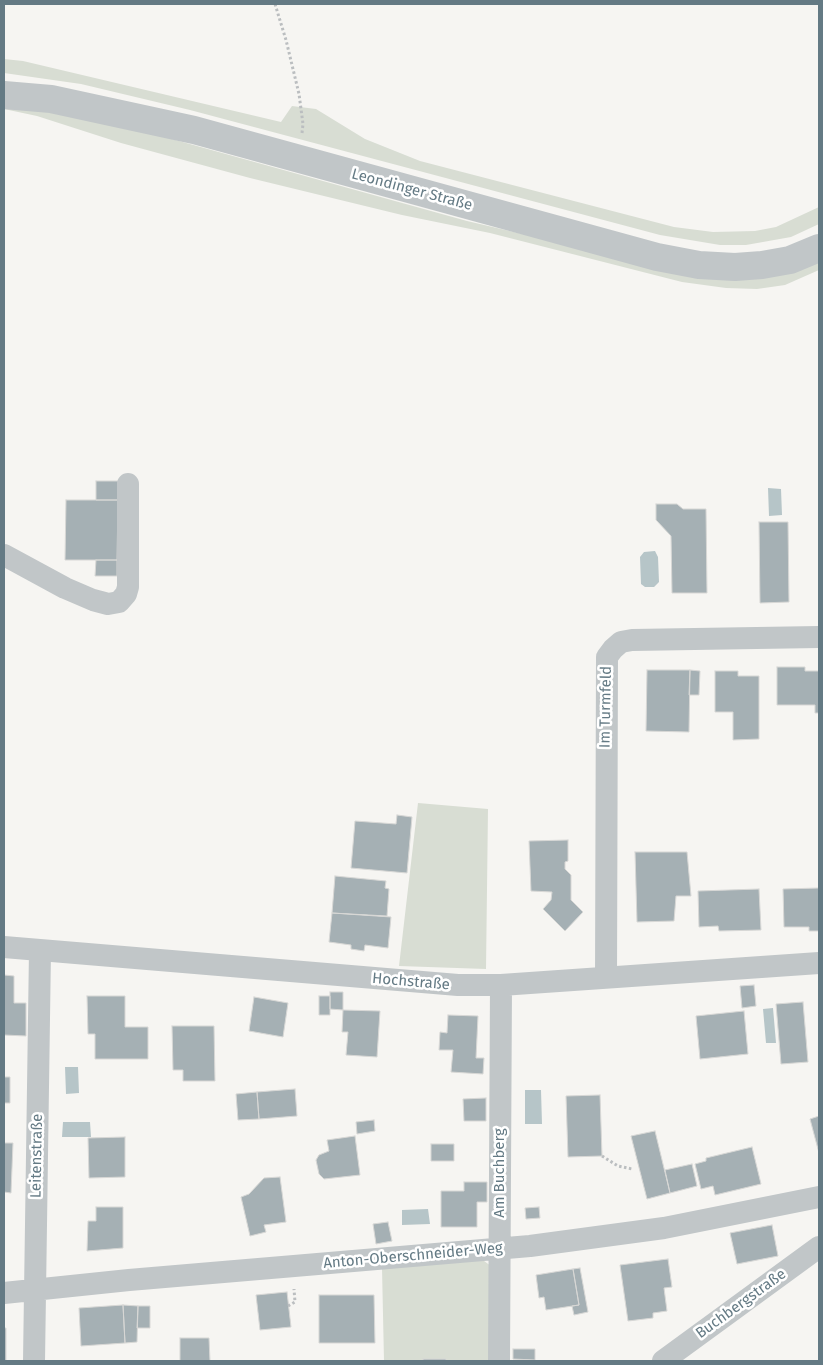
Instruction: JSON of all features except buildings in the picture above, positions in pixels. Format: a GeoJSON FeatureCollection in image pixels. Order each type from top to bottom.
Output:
{"type":"FeatureCollection","features":[{"type":"Feature","properties":{"kind":"street","name":"Leondinger Straße"},"geometry":{"type":"LineString","coordinates":[[4,95],[61,101],[194,130],[657,257],[698,265],[735,267],[762,265],[790,260],[819,248]]}},
{"type":"Feature","properties":{"kind":"street"},"geometry":{"type":"LineString","coordinates":[[4,555],[65,588],[94,600],[108,604],[119,602],[126,594],[128,587],[128,484]]}},
{"type":"Feature","properties":{"kind":"street","name":"Im Turmfeld"},"geometry":{"type":"LineString","coordinates":[[606,977],[607,657],[613,648],[621,642],[632,640],[819,637]]}},
{"type":"Feature","properties":{"kind":"street","name":"Hochstraße"},"geometry":{"type":"LineString","coordinates":[[4,947],[458,986],[501,985],[819,963]]}},
{"type":"Feature","properties":{"kind":"street","name":"Leitenstraße"},"geometry":{"type":"LineString","coordinates":[[34,1361],[40,950]]}},
{"type":"Feature","properties":{"kind":"street","name":"Am Buchberg"},"geometry":{"type":"LineString","coordinates":[[499,1361],[501,985]]}},
{"type":"Feature","properties":{"kind":"street","name":"Anton-Oberschneider-Weg"},"geometry":{"type":"LineString","coordinates":[[4,1293],[500,1248],[664,1228],[819,1197]]}},
{"type":"Feature","properties":{"kind":"street","name":"Buchbergstraße"},"geometry":{"type":"LineString","coordinates":[[663,1361],[819,1247]]}},
{"type":"Feature","properties":{"kind":"path"},"geometry":{"type":"LineString","coordinates":[[275,4],[286,40],[300,104],[303,124],[300,158]]}},
{"type":"Feature","properties":{"kind":"path"},"geometry":{"type":"LineString","coordinates":[[602,1156],[618,1166],[632,1169]]}},
{"type":"Feature","properties":{"kind":"shaded area"},"geometry":{"type":"Polygon","coordinates":[[[4,59],[23,61],[281,122],[292,106],[316,109],[365,139],[420,161],[674,227],[713,232],[755,231],[776,227],[819,207],[819,224],[791,237],[746,245],[720,245],[660,235],[190,110],[81,84],[4,73],[4,59]]]}},
{"type":"Feature","properties":{"kind":"shaded area"},"geometry":{"type":"Polygon","coordinates":[[[4,107],[33,108],[143,131],[467,221],[591,250],[819,262],[819,270],[785,285],[757,289],[726,288],[682,282],[490,233],[402,215],[250,178],[121,143],[37,116],[4,109],[4,107]]]}},
{"type":"Feature","properties":{"kind":"shaded area"},"geometry":{"type":"Polygon","coordinates":[[[768,488],[781,489],[782,515],[769,516],[768,488]]]}},
{"type":"Feature","properties":{"kind":"shaded area"},"geometry":{"type":"Polygon","coordinates":[[[655,551],[658,557],[659,582],[654,587],[645,587],[641,584],[640,557],[644,552],[655,551]]]}},
{"type":"Feature","properties":{"kind":"shaded area"},"geometry":{"type":"Polygon","coordinates":[[[418,803],[488,809],[486,969],[399,966],[418,803]]]}},
{"type":"Feature","properties":{"kind":"shaded area"},"geometry":{"type":"Polygon","coordinates":[[[773,1008],[776,1043],[766,1043],[763,1009],[773,1008]]]}},
{"type":"Feature","properties":{"kind":"shaded area"},"geometry":{"type":"Polygon","coordinates":[[[65,1067],[78,1067],[79,1093],[66,1094],[65,1067]]]}},
{"type":"Feature","properties":{"kind":"shaded area"},"geometry":{"type":"Polygon","coordinates":[[[525,1090],[541,1090],[542,1124],[525,1124],[525,1090]]]}},
{"type":"Feature","properties":{"kind":"shaded area"},"geometry":{"type":"Polygon","coordinates":[[[63,1122],[90,1122],[91,1137],[62,1137],[63,1122]]]}},
{"type":"Feature","properties":{"kind":"shaded area"},"geometry":{"type":"Polygon","coordinates":[[[428,1209],[430,1224],[402,1225],[402,1210],[428,1209]]]}},
{"type":"Feature","properties":{"kind":"shaded area"},"geometry":{"type":"Polygon","coordinates":[[[480,1258],[495,1269],[490,1361],[384,1361],[382,1268],[480,1258]]]}}]}
